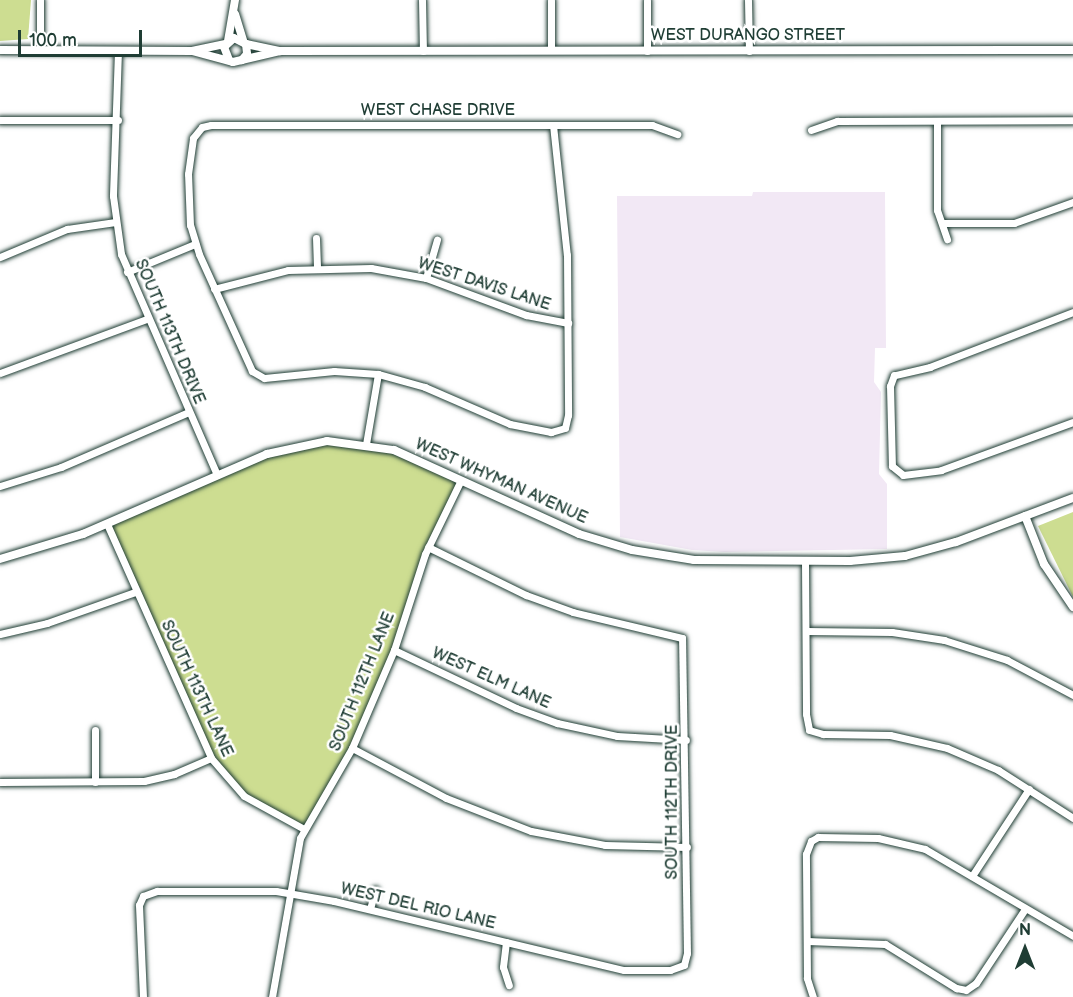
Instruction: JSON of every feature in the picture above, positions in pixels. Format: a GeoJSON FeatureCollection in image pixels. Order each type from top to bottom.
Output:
{"type":"FeatureCollection","features":[{"type":"Feature","properties":{"kind":"street"},"geometry":{"type":"LineString","coordinates":[[40,0],[40,50]]}},
{"type":"Feature","properties":{"kind":"street"},"geometry":{"type":"LineString","coordinates":[[229,61],[224,53],[235,14],[235,0]]}},
{"type":"Feature","properties":{"kind":"street"},"geometry":{"type":"LineString","coordinates":[[422,0],[423,51]]}},
{"type":"Feature","properties":{"kind":"street"},"geometry":{"type":"LineString","coordinates":[[551,0],[551,50]]}},
{"type":"Feature","properties":{"kind":"street"},"geometry":{"type":"LineString","coordinates":[[647,0],[647,51]]}},
{"type":"Feature","properties":{"kind":"street"},"geometry":{"type":"LineString","coordinates":[[748,0],[749,51]]}},
{"type":"Feature","properties":{"kind":"street"},"geometry":{"type":"LineString","coordinates":[[235,14],[247,54],[242,61]]}},
{"type":"Feature","properties":{"kind":"street"},"geometry":{"type":"LineString","coordinates":[[0,50],[192,51],[226,42],[245,43],[280,51]]}},
{"type":"Feature","properties":{"kind":"street","name":"WEST DURANGO STREET"},"geometry":{"type":"LineString","coordinates":[[280,51],[1073,50]]}},
{"type":"Feature","properties":{"kind":"street","name":"SOUTH 113TH DRIVE"},"geometry":{"type":"LineString","coordinates":[[118,51],[115,222],[127,272],[217,475]]}},
{"type":"Feature","properties":{"kind":"street"},"geometry":{"type":"LineString","coordinates":[[192,51],[229,61],[242,61],[280,51]]}},
{"type":"Feature","properties":{"kind":"street"},"geometry":{"type":"LineString","coordinates":[[0,120],[118,120]]}},
{"type":"Feature","properties":{"kind":"street"},"geometry":{"type":"LineString","coordinates":[[811,130],[837,121],[1073,120]]}},
{"type":"Feature","properties":{"kind":"street"},"geometry":{"type":"LineString","coordinates":[[937,121],[937,210],[947,238]]}},
{"type":"Feature","properties":{"kind":"street","name":"WEST CHASE DRIVE"},"geometry":{"type":"LineString","coordinates":[[195,244],[187,185],[192,143],[198,129],[211,125],[652,125],[677,134]]}},
{"type":"Feature","properties":{"kind":"street"},"geometry":{"type":"LineString","coordinates":[[127,272],[195,244],[214,289],[257,376],[334,371],[378,374],[425,387],[520,427],[551,432],[565,428],[568,415],[566,235],[554,163],[553,125]]}},
{"type":"Feature","properties":{"kind":"street"},"geometry":{"type":"LineString","coordinates":[[943,223],[1014,223],[1073,202]]}},
{"type":"Feature","properties":{"kind":"street"},"geometry":{"type":"LineString","coordinates":[[0,257],[67,230],[115,222]]}},
{"type":"Feature","properties":{"kind":"street"},"geometry":{"type":"LineString","coordinates":[[316,238],[317,267]]}},
{"type":"Feature","properties":{"kind":"street"},"geometry":{"type":"LineString","coordinates":[[426,278],[437,240]]}},
{"type":"Feature","properties":{"kind":"street","name":"WEST DAVIS LANE"},"geometry":{"type":"LineString","coordinates":[[214,289],[265,274],[317,267],[371,268],[426,278],[526,315],[568,323]]}},
{"type":"Feature","properties":{"kind":"street"},"geometry":{"type":"LineString","coordinates":[[1073,312],[930,367],[894,375],[890,386],[894,471],[908,475],[952,468],[1073,422]]}},
{"type":"Feature","properties":{"kind":"street"},"geometry":{"type":"LineString","coordinates":[[0,373],[147,319]]}},
{"type":"Feature","properties":{"kind":"street"},"geometry":{"type":"LineString","coordinates":[[366,444],[378,374]]}},
{"type":"Feature","properties":{"kind":"street"},"geometry":{"type":"LineString","coordinates":[[0,486],[61,467],[189,412]]}},
{"type":"Feature","properties":{"kind":"street","name":"WEST WHYMAN AVENUE"},"geometry":{"type":"LineString","coordinates":[[0,559],[107,524],[217,475],[302,444],[366,444],[407,455],[564,529],[632,550],[694,560],[863,561],[912,555],[1073,498]]}},
{"type":"Feature","properties":{"kind":"street","name":"SOUTH 112TH LANE"},"geometry":{"type":"LineString","coordinates":[[272,997],[288,893],[304,829],[352,748],[394,650],[428,548],[461,480]]}},
{"type":"Feature","properties":{"kind":"street"},"geometry":{"type":"LineString","coordinates":[[1025,516],[1044,564],[1073,607]]}},
{"type":"Feature","properties":{"kind":"street","name":"SOUTH 113TH LANE"},"geometry":{"type":"LineString","coordinates":[[107,524],[135,592],[212,758],[244,796],[304,829]]}},
{"type":"Feature","properties":{"kind":"street","name":"SOUTH 112TH DRIVE"},"geometry":{"type":"LineString","coordinates":[[428,548],[526,594],[573,612],[682,638],[687,847],[687,953],[684,965]]}},
{"type":"Feature","properties":{"kind":"street"},"geometry":{"type":"LineString","coordinates":[[805,562],[806,714],[809,729],[824,734],[890,735],[934,744],[986,763],[1073,818]]}},
{"type":"Feature","properties":{"kind":"street"},"geometry":{"type":"LineString","coordinates":[[0,634],[47,623],[135,592]]}},
{"type":"Feature","properties":{"kind":"street"},"geometry":{"type":"LineString","coordinates":[[806,631],[892,632],[945,640],[1013,663],[1073,695]]}},
{"type":"Feature","properties":{"kind":"street","name":"WEST ELM LANE"},"geometry":{"type":"LineString","coordinates":[[394,650],[550,720],[617,736],[686,740]]}},
{"type":"Feature","properties":{"kind":"street"},"geometry":{"type":"LineString","coordinates":[[95,730],[95,782]]}},
{"type":"Feature","properties":{"kind":"street"},"geometry":{"type":"LineString","coordinates":[[352,748],[454,802],[531,831],[605,845],[687,847]]}},
{"type":"Feature","properties":{"kind":"street"},"geometry":{"type":"LineString","coordinates":[[0,782],[154,780],[212,758]]}},
{"type":"Feature","properties":{"kind":"street"},"geometry":{"type":"LineString","coordinates":[[972,876],[1029,789]]}},
{"type":"Feature","properties":{"kind":"street"},"geometry":{"type":"LineString","coordinates":[[813,997],[807,978],[807,854],[811,842],[818,837],[867,837],[901,842],[936,854],[1073,936]]}},
{"type":"Feature","properties":{"kind":"street","name":"WEST DEL RIO LANE"},"geometry":{"type":"LineString","coordinates":[[143,997],[138,910],[143,896],[157,891],[249,890],[288,893],[370,909],[624,970],[670,970],[684,965]]}},
{"type":"Feature","properties":{"kind":"street"},"geometry":{"type":"LineString","coordinates":[[370,909],[375,890]]}},
{"type":"Feature","properties":{"kind":"street"},"geometry":{"type":"LineString","coordinates":[[807,941],[885,944],[956,988],[966,990],[976,983],[1025,909]]}},
{"type":"Feature","properties":{"kind":"street"},"geometry":{"type":"LineString","coordinates":[[506,942],[503,967],[509,985]]}},
{"type":"Feature","properties":{"kind":"shaded area"},"geometry":{"type":"Polygon","coordinates":[[[753,192],[885,192],[886,348],[875,348],[874,382],[881,392],[879,474],[887,484],[887,549],[725,552],[692,550],[620,537],[617,196],[752,196],[753,192]]]}},
{"type":"Feature","properties":{"kind":"green space"},"geometry":{"type":"Polygon","coordinates":[[[0,0],[31,0],[28,39],[0,41],[0,0]]]}},
{"type":"Feature","properties":{"kind":"green space"},"geometry":{"type":"Polygon","coordinates":[[[366,444],[461,480],[425,554],[394,650],[352,748],[304,829],[261,808],[222,773],[107,524],[291,446],[366,444]]]}},
{"type":"Feature","properties":{"kind":"green space"},"geometry":{"type":"Polygon","coordinates":[[[1073,512],[1073,597],[1038,526],[1073,512]]]}}]}
